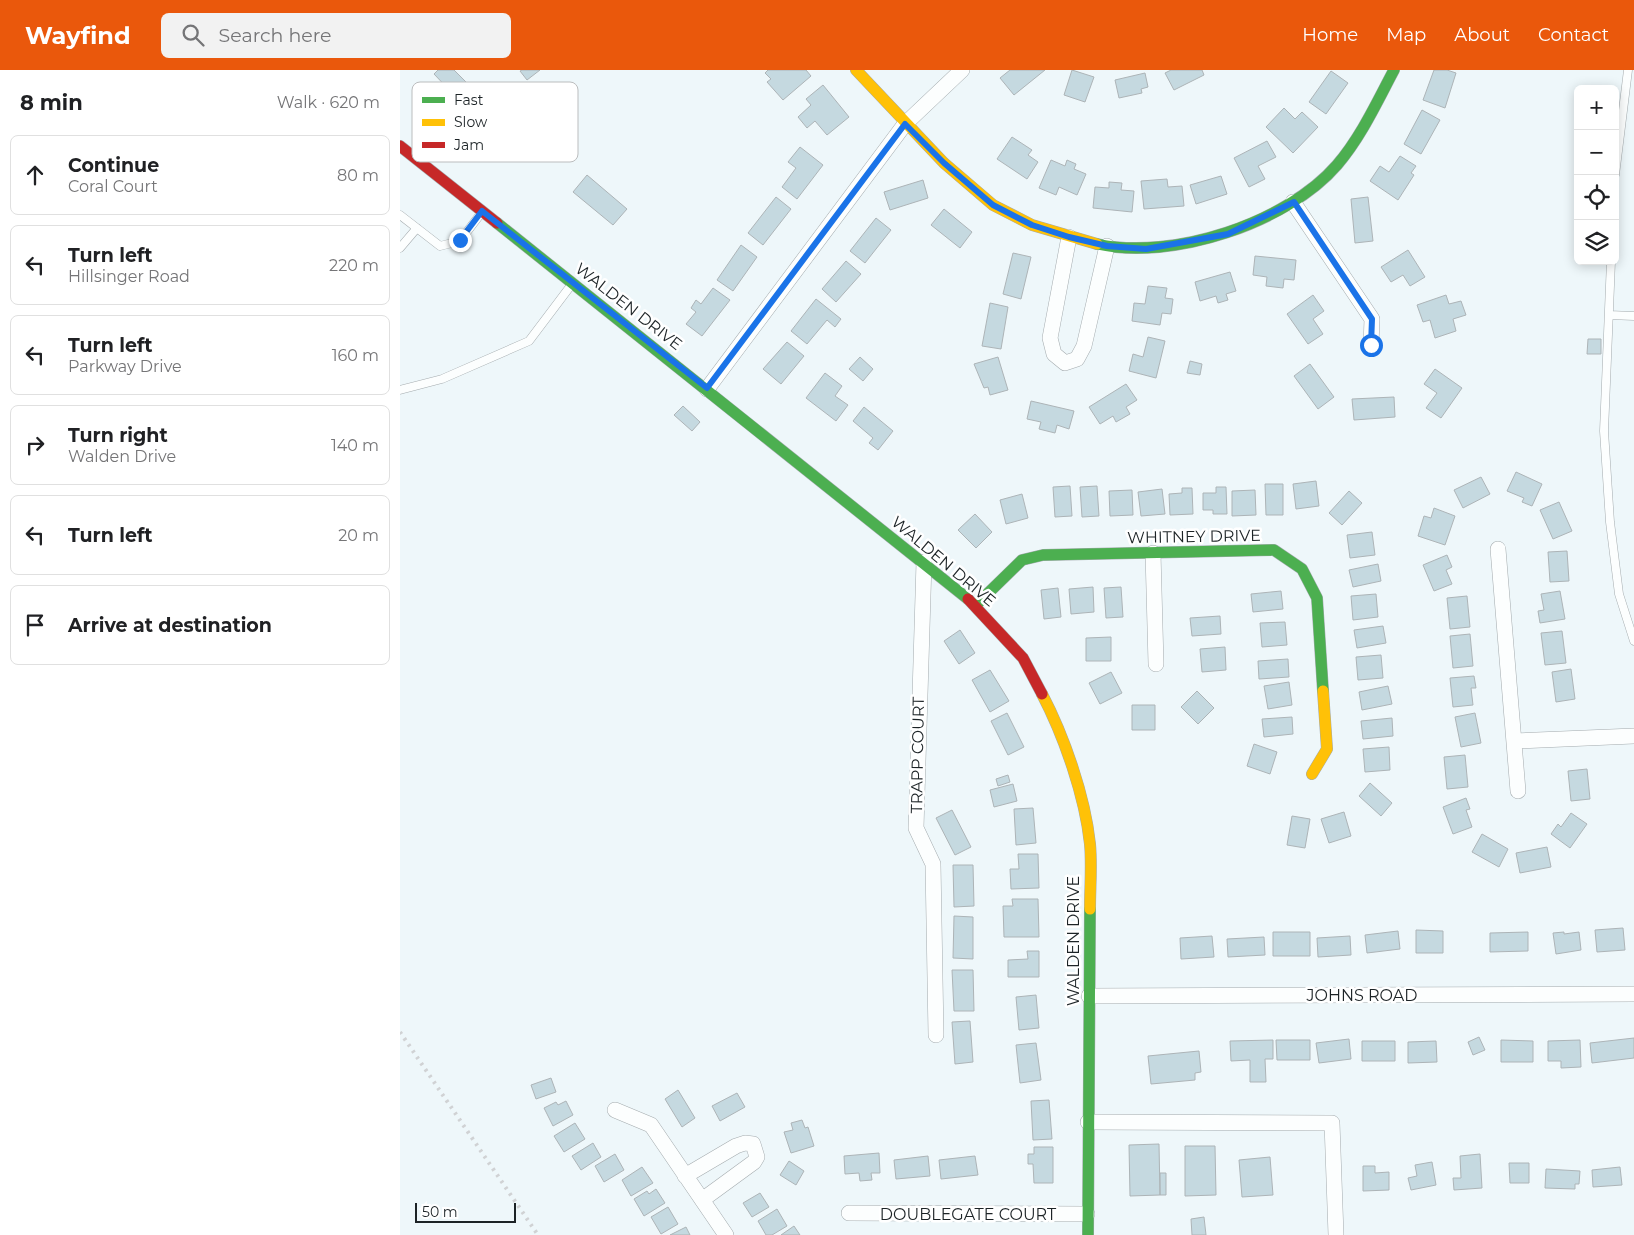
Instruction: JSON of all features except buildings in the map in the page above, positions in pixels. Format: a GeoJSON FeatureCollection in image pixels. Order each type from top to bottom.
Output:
{"type":"FeatureCollection","features":[{"type":"Feature","properties":{"kind":"street"},"geometry":{"type":"LineString","coordinates":[[856,70],[905,124],[944,163],[993,205],[1032,225],[1069,237],[1107,246],[1146,249],[1228,234],[1294,202],[1317,185],[1338,164],[1364,125],[1394,70]]}},
{"type":"Feature","properties":{"kind":"street"},"geometry":{"type":"LineString","coordinates":[[707,388],[905,124],[962,70]]}},
{"type":"Feature","properties":{"kind":"street","name":"WALDEN DRIVE"},"geometry":{"type":"LineString","coordinates":[[400,146],[412,156]]}},
{"type":"Feature","properties":{"kind":"street","name":"WALDEN DRIVE"},"geometry":{"type":"LineString","coordinates":[[420,162],[924,562],[976,605],[1023,658],[1058,724],[1076,780],[1090,844],[1088,1235]]}},
{"type":"Feature","properties":{"kind":"street"},"geometry":{"type":"LineString","coordinates":[[1294,202],[1372,319],[1371,345]]}},
{"type":"Feature","properties":{"kind":"street"},"geometry":{"type":"LineString","coordinates":[[1069,237],[1050,338],[1054,354],[1065,363],[1077,359],[1084,346],[1107,246]]}},
{"type":"Feature","properties":{"kind":"street"},"geometry":{"type":"LineString","coordinates":[[1498,549],[1518,791]]}},
{"type":"Feature","properties":{"kind":"street","name":"WHITNEY DRIVE"},"geometry":{"type":"LineString","coordinates":[[976,605],[1022,560],[1043,555],[1274,550],[1295,561],[1311,580],[1317,598],[1328,750],[1312,774]]}},
{"type":"Feature","properties":{"kind":"street"},"geometry":{"type":"LineString","coordinates":[[1153,553],[1156,664]]}},
{"type":"Feature","properties":{"kind":"street","name":"TRAPP COURT"},"geometry":{"type":"LineString","coordinates":[[924,562],[916,828],[933,864],[936,1035]]}},
{"type":"Feature","properties":{"kind":"street"},"geometry":{"type":"LineString","coordinates":[[1515,742],[1634,736]]}},
{"type":"Feature","properties":{"kind":"street","name":"JOHNS ROAD"},"geometry":{"type":"LineString","coordinates":[[1089,996],[1634,994]]}},
{"type":"Feature","properties":{"kind":"street"},"geometry":{"type":"LineString","coordinates":[[615,1110],[651,1125],[726,1235]]}},
{"type":"Feature","properties":{"kind":"street"},"geometry":{"type":"LineString","coordinates":[[1088,1122],[1332,1123],[1336,1235]]}},
{"type":"Feature","properties":{"kind":"street"},"geometry":{"type":"LineString","coordinates":[[685,1176],[736,1146],[745,1143],[753,1144],[757,1157],[754,1162],[702,1200]]}},
{"type":"Feature","properties":{"kind":"street","name":"DOUBLEGATE COURT"},"geometry":{"type":"LineString","coordinates":[[849,1213],[1088,1214]]}},
{"type":"Feature","properties":{"kind":"lane"},"geometry":{"type":"LineString","coordinates":[[1619,143],[1628,70]]}},
{"type":"Feature","properties":{"kind":"lane"},"geometry":{"type":"LineString","coordinates":[[400,214],[440,246],[460,240],[482,211]]}},
{"type":"Feature","properties":{"kind":"lane"},"geometry":{"type":"LineString","coordinates":[[400,248],[417,228]]}},
{"type":"Feature","properties":{"kind":"lane"},"geometry":{"type":"LineString","coordinates":[[1611,265],[1604,432],[1610,522],[1619,594],[1634,641]]}},
{"type":"Feature","properties":{"kind":"lane"},"geometry":{"type":"LineString","coordinates":[[400,390],[442,379],[528,341],[573,282]]}},
{"type":"Feature","properties":{"kind":"lane"},"geometry":{"type":"LineString","coordinates":[[1609,315],[1634,316]]}},
{"type":"Feature","properties":{"kind":"railway"},"geometry":{"type":"LineString","coordinates":[[400,1032],[538,1235]]}},
{"type":"Feature","properties":{"kind":"traffic: fast"},"geometry":{"type":"LineString","coordinates":[[1097,244],[1127,248],[1159,247],[1193,242],[1226,233],[1259,220],[1289,204],[1315,186],[1346,154],[1368,119],[1394,70]]}},
{"type":"Feature","properties":{"kind":"traffic: fast"},"geometry":{"type":"LineString","coordinates":[[497,223],[968,599]]}},
{"type":"Feature","properties":{"kind":"traffic: fast"},"geometry":{"type":"LineString","coordinates":[[976,605],[1022,560],[1043,555],[1274,550],[1302,569],[1317,598],[1323,691]]}},
{"type":"Feature","properties":{"kind":"traffic: fast"},"geometry":{"type":"LineString","coordinates":[[1088,1235],[1090,909]]}},
{"type":"Feature","properties":{"kind":"traffic: slow"},"geometry":{"type":"LineString","coordinates":[[856,70],[944,163],[993,205],[1032,225],[1097,244]]}},
{"type":"Feature","properties":{"kind":"traffic: slow"},"geometry":{"type":"LineString","coordinates":[[1312,774],[1327,749],[1323,691]]}},
{"type":"Feature","properties":{"kind":"traffic: slow"},"geometry":{"type":"LineString","coordinates":[[1042,694],[1066,747],[1083,806],[1091,852],[1090,909]]}},
{"type":"Feature","properties":{"kind":"traffic: jam"},"geometry":{"type":"LineString","coordinates":[[400,146],[412,156]]}},
{"type":"Feature","properties":{"kind":"traffic: jam"},"geometry":{"type":"LineString","coordinates":[[420,162],[497,223]]}},
{"type":"Feature","properties":{"kind":"traffic: jam"},"geometry":{"type":"LineString","coordinates":[[968,599],[1023,658],[1042,694]]}},
{"type":"Feature","properties":{"kind":"route"},"geometry":{"type":"LineString","coordinates":[[460,240],[482,211],[707,388],[905,124],[944,163],[993,205],[1032,225],[1069,237],[1107,246],[1146,249],[1228,234],[1294,202],[1372,319],[1371,345]]}}]}
